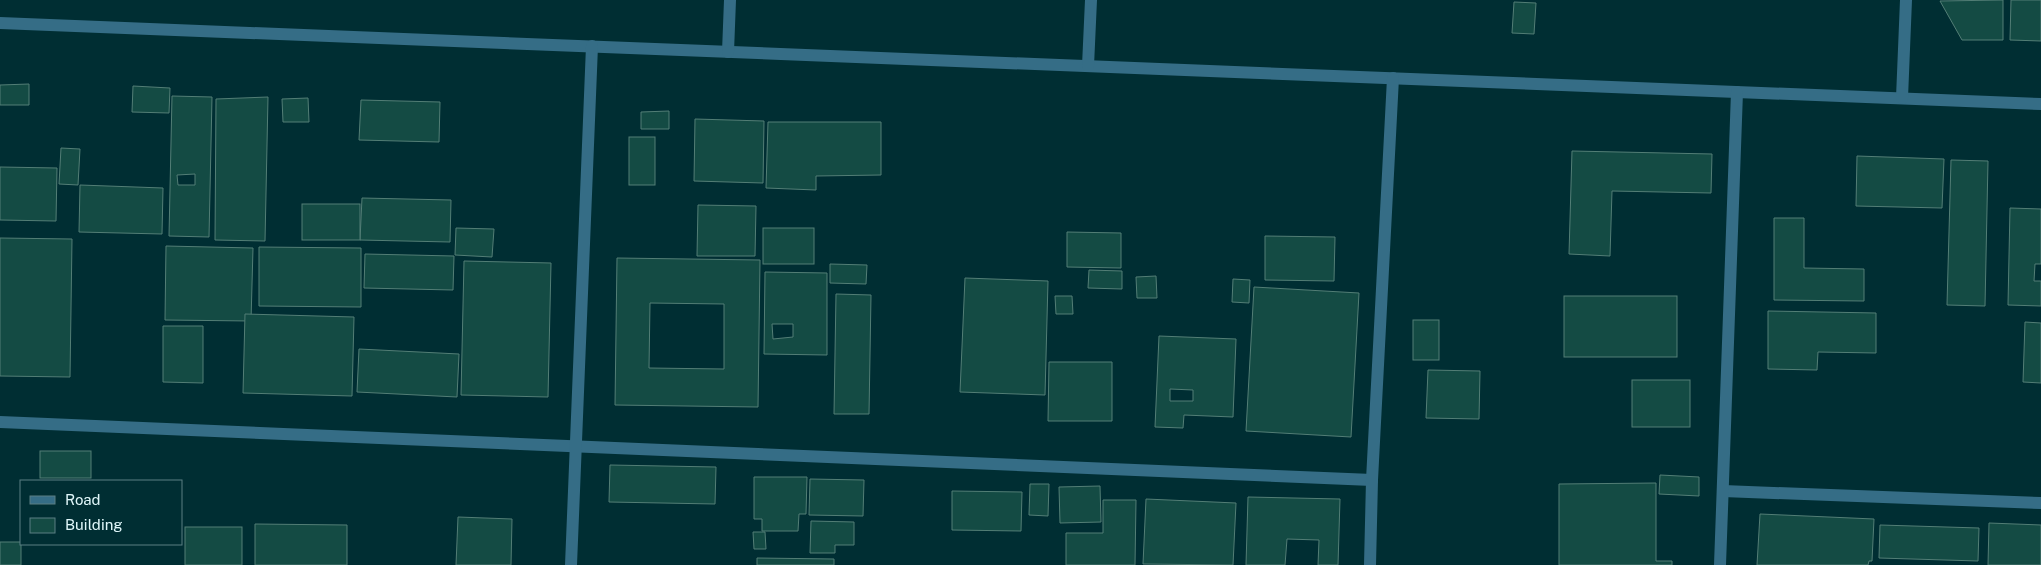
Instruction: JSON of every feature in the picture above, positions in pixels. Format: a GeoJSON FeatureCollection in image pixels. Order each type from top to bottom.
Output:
{"type":"FeatureCollection","features":[{"type":"Feature","properties":{"kind":"street"},"geometry":{"type":"LineString","coordinates":[[728,52],[730,0]]}},
{"type":"Feature","properties":{"kind":"street"},"geometry":{"type":"LineString","coordinates":[[1088,66],[1091,0]]}},
{"type":"Feature","properties":{"kind":"street"},"geometry":{"type":"LineString","coordinates":[[1902,98],[1906,0]]}},
{"type":"Feature","properties":{"kind":"street"},"geometry":{"type":"LineString","coordinates":[[0,23],[2041,104]]}},
{"type":"Feature","properties":{"kind":"street"},"geometry":{"type":"LineString","coordinates":[[570,565],[592,46]]}},
{"type":"Feature","properties":{"kind":"street"},"geometry":{"type":"LineString","coordinates":[[1370,565],[1372,480],[1393,78]]}},
{"type":"Feature","properties":{"kind":"street"},"geometry":{"type":"LineString","coordinates":[[1720,565],[1737,92]]}},
{"type":"Feature","properties":{"kind":"street"},"geometry":{"type":"LineString","coordinates":[[0,422],[1372,480]]}},
{"type":"Feature","properties":{"kind":"street"},"geometry":{"type":"LineString","coordinates":[[1723,490],[2041,503]]}},
{"type":"Feature","properties":{"kind":"building"},"geometry":{"type":"Polygon","coordinates":[[[2003,0],[2003,40],[1962,40],[1940,1],[2003,0]]]}},
{"type":"Feature","properties":{"kind":"building"},"geometry":{"type":"Polygon","coordinates":[[[2011,0],[2041,0],[2041,41],[2010,40],[2011,0]]]}},
{"type":"Feature","properties":{"kind":"building"},"geometry":{"type":"Polygon","coordinates":[[[1514,2],[1536,3],[1534,34],[1512,33],[1514,2]]]}},
{"type":"Feature","properties":{"kind":"building"},"geometry":{"type":"Polygon","coordinates":[[[29,84],[29,105],[0,105],[0,85],[29,84]]]}},
{"type":"Feature","properties":{"kind":"building"},"geometry":{"type":"Polygon","coordinates":[[[133,86],[170,88],[169,113],[132,112],[133,86]]]}},
{"type":"Feature","properties":{"kind":"building"},"geometry":{"type":"Polygon","coordinates":[[[172,96],[212,97],[209,237],[169,236],[172,96]],[[195,174],[177,175],[178,185],[195,185],[195,174]]]}},
{"type":"Feature","properties":{"kind":"building"},"geometry":{"type":"Polygon","coordinates":[[[268,97],[265,241],[215,240],[216,99],[268,97]]]}},
{"type":"Feature","properties":{"kind":"building"},"geometry":{"type":"Polygon","coordinates":[[[308,98],[309,122],[283,122],[282,99],[308,98]]]}},
{"type":"Feature","properties":{"kind":"building"},"geometry":{"type":"Polygon","coordinates":[[[361,100],[440,102],[439,142],[359,140],[361,100]]]}},
{"type":"Feature","properties":{"kind":"building"},"geometry":{"type":"Polygon","coordinates":[[[669,111],[669,129],[641,129],[641,112],[669,111]]]}},
{"type":"Feature","properties":{"kind":"building"},"geometry":{"type":"Polygon","coordinates":[[[695,119],[764,121],[763,183],[694,181],[695,119]]]}},
{"type":"Feature","properties":{"kind":"building"},"geometry":{"type":"Polygon","coordinates":[[[768,122],[881,122],[881,175],[816,176],[816,190],[766,188],[768,122]]]}},
{"type":"Feature","properties":{"kind":"building"},"geometry":{"type":"Polygon","coordinates":[[[629,137],[655,137],[655,185],[629,185],[629,137]]]}},
{"type":"Feature","properties":{"kind":"building"},"geometry":{"type":"Polygon","coordinates":[[[61,148],[80,149],[78,185],[59,184],[61,148]]]}},
{"type":"Feature","properties":{"kind":"building"},"geometry":{"type":"Polygon","coordinates":[[[1572,151],[1712,154],[1711,193],[1612,191],[1610,256],[1569,254],[1572,151]]]}},
{"type":"Feature","properties":{"kind":"building"},"geometry":{"type":"Polygon","coordinates":[[[1857,156],[1944,159],[1942,208],[1856,206],[1857,156]]]}},
{"type":"Feature","properties":{"kind":"building"},"geometry":{"type":"Polygon","coordinates":[[[1951,160],[1988,161],[1985,306],[1947,305],[1951,160]]]}},
{"type":"Feature","properties":{"kind":"building"},"geometry":{"type":"Polygon","coordinates":[[[0,167],[57,168],[56,221],[0,220],[0,167]]]}},
{"type":"Feature","properties":{"kind":"building"},"geometry":{"type":"Polygon","coordinates":[[[80,185],[163,188],[162,234],[79,232],[80,185]]]}},
{"type":"Feature","properties":{"kind":"building"},"geometry":{"type":"Polygon","coordinates":[[[362,198],[451,200],[450,242],[360,240],[362,198]]]}},
{"type":"Feature","properties":{"kind":"building"},"geometry":{"type":"Polygon","coordinates":[[[302,204],[360,204],[360,240],[302,240],[302,204]]]}},
{"type":"Feature","properties":{"kind":"building"},"geometry":{"type":"Polygon","coordinates":[[[698,205],[756,206],[755,256],[697,256],[698,205]]]}},
{"type":"Feature","properties":{"kind":"building"},"geometry":{"type":"Polygon","coordinates":[[[2010,208],[2041,209],[2041,264],[2035,264],[2034,281],[2041,281],[2041,306],[2008,305],[2010,208]]]}},
{"type":"Feature","properties":{"kind":"building"},"geometry":{"type":"Polygon","coordinates":[[[1774,218],[1804,218],[1804,268],[1864,269],[1864,301],[1774,300],[1774,218]]]}},
{"type":"Feature","properties":{"kind":"building"},"geometry":{"type":"Polygon","coordinates":[[[456,228],[494,229],[492,257],[455,255],[456,228]]]}},
{"type":"Feature","properties":{"kind":"building"},"geometry":{"type":"Polygon","coordinates":[[[763,228],[814,228],[814,264],[763,264],[763,228]]]}},
{"type":"Feature","properties":{"kind":"building"},"geometry":{"type":"Polygon","coordinates":[[[1067,232],[1121,233],[1121,268],[1067,267],[1067,232]]]}},
{"type":"Feature","properties":{"kind":"building"},"geometry":{"type":"Polygon","coordinates":[[[1265,236],[1335,237],[1334,281],[1265,280],[1265,236]]]}},
{"type":"Feature","properties":{"kind":"building"},"geometry":{"type":"Polygon","coordinates":[[[0,238],[72,239],[70,377],[0,376],[0,238]]]}},
{"type":"Feature","properties":{"kind":"building"},"geometry":{"type":"Polygon","coordinates":[[[166,246],[253,248],[251,321],[165,320],[166,246]]]}},
{"type":"Feature","properties":{"kind":"building"},"geometry":{"type":"Polygon","coordinates":[[[259,247],[361,248],[361,307],[259,306],[259,247]]]}},
{"type":"Feature","properties":{"kind":"building"},"geometry":{"type":"Polygon","coordinates":[[[365,254],[454,256],[453,290],[364,288],[365,254]]]}},
{"type":"Feature","properties":{"kind":"building"},"geometry":{"type":"Polygon","coordinates":[[[617,258],[760,260],[758,407],[615,405],[617,258]],[[650,303],[649,368],[724,369],[724,304],[650,303]]]}},
{"type":"Feature","properties":{"kind":"building"},"geometry":{"type":"Polygon","coordinates":[[[464,261],[551,263],[548,397],[461,395],[464,261]]]}},
{"type":"Feature","properties":{"kind":"building"},"geometry":{"type":"Polygon","coordinates":[[[830,264],[867,265],[866,284],[830,283],[830,264]]]}},
{"type":"Feature","properties":{"kind":"building"},"geometry":{"type":"Polygon","coordinates":[[[1089,270],[1122,271],[1122,289],[1088,288],[1089,270]]]}},
{"type":"Feature","properties":{"kind":"building"},"geometry":{"type":"Polygon","coordinates":[[[765,272],[827,273],[827,355],[764,354],[765,272]],[[772,324],[773,339],[793,337],[793,324],[772,324]]]}},
{"type":"Feature","properties":{"kind":"building"},"geometry":{"type":"Polygon","coordinates":[[[1156,276],[1157,298],[1137,298],[1136,277],[1156,276]]]}},
{"type":"Feature","properties":{"kind":"building"},"geometry":{"type":"Polygon","coordinates":[[[965,278],[1048,281],[1045,395],[960,392],[965,278]]]}},
{"type":"Feature","properties":{"kind":"building"},"geometry":{"type":"Polygon","coordinates":[[[1233,279],[1250,280],[1249,303],[1232,302],[1233,279]]]}},
{"type":"Feature","properties":{"kind":"building"},"geometry":{"type":"Polygon","coordinates":[[[1254,287],[1359,293],[1351,437],[1246,431],[1254,287]]]}},
{"type":"Feature","properties":{"kind":"building"},"geometry":{"type":"Polygon","coordinates":[[[836,294],[871,295],[869,414],[834,414],[836,294]]]}},
{"type":"Feature","properties":{"kind":"building"},"geometry":{"type":"Polygon","coordinates":[[[1055,296],[1072,296],[1073,314],[1056,314],[1055,296]]]}},
{"type":"Feature","properties":{"kind":"building"},"geometry":{"type":"Polygon","coordinates":[[[1564,296],[1677,296],[1677,357],[1564,357],[1564,296]]]}},
{"type":"Feature","properties":{"kind":"building"},"geometry":{"type":"Polygon","coordinates":[[[1768,311],[1876,313],[1876,353],[1818,352],[1817,370],[1768,369],[1768,311]]]}},
{"type":"Feature","properties":{"kind":"building"},"geometry":{"type":"Polygon","coordinates":[[[245,314],[354,317],[352,396],[243,393],[245,314]]]}},
{"type":"Feature","properties":{"kind":"building"},"geometry":{"type":"Polygon","coordinates":[[[1413,320],[1439,320],[1439,360],[1413,360],[1413,320]]]}},
{"type":"Feature","properties":{"kind":"building"},"geometry":{"type":"Polygon","coordinates":[[[2025,322],[2041,323],[2041,383],[2023,382],[2025,322]]]}},
{"type":"Feature","properties":{"kind":"building"},"geometry":{"type":"Polygon","coordinates":[[[163,326],[203,326],[203,383],[163,382],[163,326]]]}},
{"type":"Feature","properties":{"kind":"building"},"geometry":{"type":"Polygon","coordinates":[[[1159,336],[1236,339],[1233,417],[1184,415],[1183,428],[1155,427],[1159,336]],[[1170,389],[1170,401],[1193,401],[1193,390],[1170,389]]]}},
{"type":"Feature","properties":{"kind":"building"},"geometry":{"type":"Polygon","coordinates":[[[359,349],[459,354],[457,397],[357,392],[359,349]]]}},
{"type":"Feature","properties":{"kind":"building"},"geometry":{"type":"Polygon","coordinates":[[[1049,362],[1112,362],[1112,421],[1048,421],[1049,362]]]}},
{"type":"Feature","properties":{"kind":"building"},"geometry":{"type":"Polygon","coordinates":[[[1428,370],[1480,371],[1479,419],[1426,418],[1428,370]]]}},
{"type":"Feature","properties":{"kind":"building"},"geometry":{"type":"Polygon","coordinates":[[[1632,380],[1690,380],[1690,427],[1632,427],[1632,380]]]}},
{"type":"Feature","properties":{"kind":"building"},"geometry":{"type":"Polygon","coordinates":[[[40,451],[91,451],[91,478],[40,478],[40,451]]]}},
{"type":"Feature","properties":{"kind":"building"},"geometry":{"type":"Polygon","coordinates":[[[610,465],[716,467],[715,504],[609,502],[610,465]]]}},
{"type":"Feature","properties":{"kind":"building"},"geometry":{"type":"Polygon","coordinates":[[[1660,475],[1699,477],[1699,496],[1659,494],[1660,475]]]}},
{"type":"Feature","properties":{"kind":"building"},"geometry":{"type":"Polygon","coordinates":[[[754,477],[807,477],[806,514],[799,514],[798,531],[762,531],[762,519],[754,519],[754,477]]]}},
{"type":"Feature","properties":{"kind":"building"},"geometry":{"type":"Polygon","coordinates":[[[810,479],[864,480],[863,516],[809,515],[810,479]]]}},
{"type":"Feature","properties":{"kind":"building"},"geometry":{"type":"Polygon","coordinates":[[[1656,483],[1656,561],[1672,561],[1672,565],[1559,565],[1559,484],[1656,483]]]}},
{"type":"Feature","properties":{"kind":"building"},"geometry":{"type":"Polygon","coordinates":[[[1030,484],[1049,484],[1048,516],[1029,515],[1030,484]]]}},
{"type":"Feature","properties":{"kind":"building"},"geometry":{"type":"Polygon","coordinates":[[[1100,486],[1101,522],[1060,523],[1059,487],[1100,486]]]}},
{"type":"Feature","properties":{"kind":"building"},"geometry":{"type":"Polygon","coordinates":[[[952,491],[1022,492],[1021,531],[952,530],[952,491]]]}},
{"type":"Feature","properties":{"kind":"building"},"geometry":{"type":"Polygon","coordinates":[[[1248,497],[1340,499],[1338,565],[1318,565],[1319,540],[1287,539],[1285,565],[1246,565],[1248,497]]]}},
{"type":"Feature","properties":{"kind":"building"},"geometry":{"type":"Polygon","coordinates":[[[1146,499],[1236,503],[1233,565],[1143,564],[1146,499]]]}},
{"type":"Feature","properties":{"kind":"building"},"geometry":{"type":"Polygon","coordinates":[[[1103,500],[1136,500],[1135,565],[1066,565],[1066,533],[1103,533],[1103,500]]]}},
{"type":"Feature","properties":{"kind":"building"},"geometry":{"type":"Polygon","coordinates":[[[1760,514],[1874,519],[1872,561],[1869,561],[1868,565],[1757,565],[1760,514]]]}},
{"type":"Feature","properties":{"kind":"building"},"geometry":{"type":"Polygon","coordinates":[[[458,517],[512,519],[511,565],[456,565],[458,517]]]}},
{"type":"Feature","properties":{"kind":"building"},"geometry":{"type":"Polygon","coordinates":[[[811,521],[854,522],[854,545],[835,545],[835,553],[810,553],[811,521]]]}},
{"type":"Feature","properties":{"kind":"building"},"geometry":{"type":"Polygon","coordinates":[[[1989,523],[2041,525],[2041,565],[1988,565],[1989,523]]]}},
{"type":"Feature","properties":{"kind":"building"},"geometry":{"type":"Polygon","coordinates":[[[255,524],[347,525],[347,565],[255,565],[255,524]]]}},
{"type":"Feature","properties":{"kind":"building"},"geometry":{"type":"Polygon","coordinates":[[[1880,525],[1979,528],[1978,561],[1879,558],[1880,525]]]}},
{"type":"Feature","properties":{"kind":"building"},"geometry":{"type":"Polygon","coordinates":[[[185,527],[242,527],[242,565],[185,565],[185,527]]]}},
{"type":"Feature","properties":{"kind":"building"},"geometry":{"type":"Polygon","coordinates":[[[753,532],[765,532],[766,549],[754,549],[753,532]]]}},
{"type":"Feature","properties":{"kind":"building"},"geometry":{"type":"Polygon","coordinates":[[[0,542],[20,542],[21,565],[0,565],[0,542]]]}},
{"type":"Feature","properties":{"kind":"building"},"geometry":{"type":"Polygon","coordinates":[[[757,558],[834,559],[834,565],[757,565],[757,558]]]}}]}
